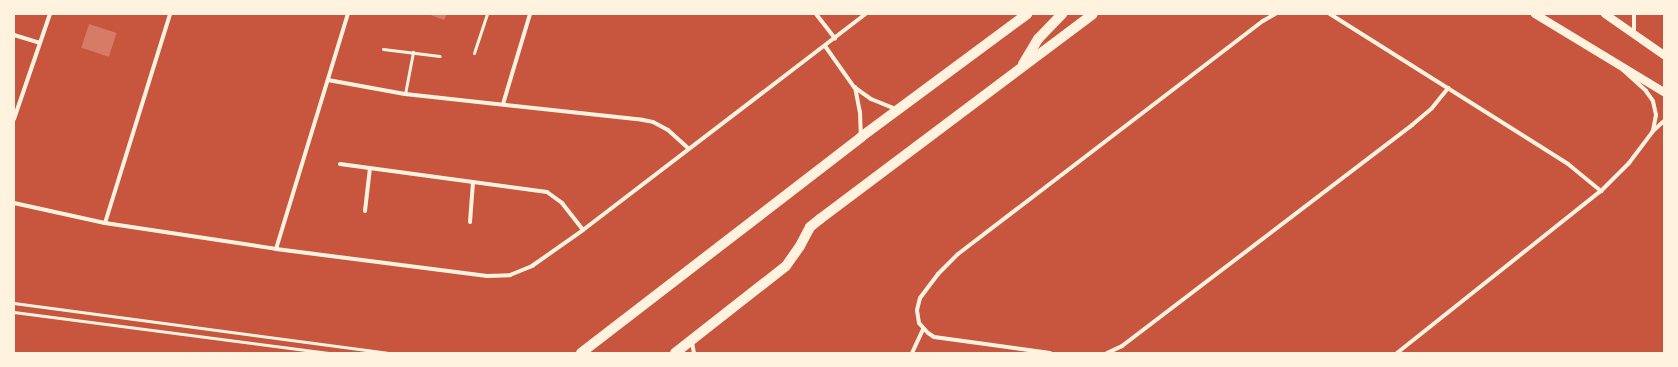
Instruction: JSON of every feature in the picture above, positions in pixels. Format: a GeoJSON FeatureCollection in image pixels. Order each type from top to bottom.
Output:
{"type":"FeatureCollection","features":[{"type":"Feature","properties":{"kind":"main road"},"geometry":{"type":"LineString","coordinates":[[581,353],[861,137],[900,110],[1027,14]]}},
{"type":"Feature","properties":{"kind":"main road"},"geometry":{"type":"LineString","coordinates":[[1022,68],[1038,39],[1062,14]]}},
{"type":"Feature","properties":{"kind":"main road"},"geometry":{"type":"LineString","coordinates":[[675,353],[786,266],[800,246],[805,234],[815,223],[1093,14]]}},
{"type":"Feature","properties":{"kind":"main road"},"geometry":{"type":"LineString","coordinates":[[1535,14],[1664,92]]}},
{"type":"Feature","properties":{"kind":"main road"},"geometry":{"type":"LineString","coordinates":[[1607,14],[1634,35],[1664,55]]}},
{"type":"Feature","properties":{"kind":"street"},"geometry":{"type":"LineString","coordinates":[[14,119],[50,14]]}},
{"type":"Feature","properties":{"kind":"street"},"geometry":{"type":"LineString","coordinates":[[105,223],[170,14]]}},
{"type":"Feature","properties":{"kind":"street"},"geometry":{"type":"LineString","coordinates":[[276,249],[348,14]]}},
{"type":"Feature","properties":{"kind":"street"},"geometry":{"type":"LineString","coordinates":[[503,104],[530,14]]}},
{"type":"Feature","properties":{"kind":"street"},"geometry":{"type":"LineString","coordinates":[[816,14],[835,38]]}},
{"type":"Feature","properties":{"kind":"street"},"geometry":{"type":"LineString","coordinates":[[14,203],[105,223],[276,249],[498,276],[521,271],[532,266],[583,230],[866,14]]}},
{"type":"Feature","properties":{"kind":"street"},"geometry":{"type":"LineString","coordinates":[[1050,353],[934,337],[923,328],[917,316],[920,298],[938,274],[958,254],[1263,21],[1275,14]]}},
{"type":"Feature","properties":{"kind":"street"},"geometry":{"type":"LineString","coordinates":[[1330,14],[1568,164],[1601,191]]}},
{"type":"Feature","properties":{"kind":"street"},"geometry":{"type":"LineString","coordinates":[[1634,14],[1634,35]]}},
{"type":"Feature","properties":{"kind":"street"},"geometry":{"type":"LineString","coordinates":[[14,35],[40,43]]}},
{"type":"Feature","properties":{"kind":"street"},"geometry":{"type":"LineString","coordinates":[[825,46],[854,87],[871,99],[900,110]]}},
{"type":"Feature","properties":{"kind":"street"},"geometry":{"type":"LineString","coordinates":[[1619,64],[1629,77],[1646,91],[1653,101],[1656,115],[1652,132]]}},
{"type":"Feature","properties":{"kind":"street"},"geometry":{"type":"LineString","coordinates":[[328,80],[405,94],[652,122],[672,133],[689,149]]}},
{"type":"Feature","properties":{"kind":"street"},"geometry":{"type":"LineString","coordinates":[[854,87],[860,112],[861,137]]}},
{"type":"Feature","properties":{"kind":"street"},"geometry":{"type":"LineString","coordinates":[[1107,353],[1122,346],[1412,124],[1432,108],[1448,88]]}},
{"type":"Feature","properties":{"kind":"street"},"geometry":{"type":"LineString","coordinates":[[1397,353],[1601,191],[1629,163],[1652,132],[1664,121]]}},
{"type":"Feature","properties":{"kind":"street"},"geometry":{"type":"LineString","coordinates":[[340,164],[547,192],[562,203],[583,230]]}},
{"type":"Feature","properties":{"kind":"street"},"geometry":{"type":"LineString","coordinates":[[364,211],[370,168]]}},
{"type":"Feature","properties":{"kind":"street"},"geometry":{"type":"LineString","coordinates":[[470,222],[473,182]]}},
{"type":"Feature","properties":{"kind":"street"},"geometry":{"type":"LineString","coordinates":[[912,353],[923,328]]}},
{"type":"Feature","properties":{"kind":"street"},"geometry":{"type":"LineString","coordinates":[[692,339],[694,353]]}},
{"type":"Feature","properties":{"kind":"lane"},"geometry":{"type":"LineString","coordinates":[[474,53],[487,14]]}},
{"type":"Feature","properties":{"kind":"lane"},"geometry":{"type":"LineString","coordinates":[[383,48],[440,56]]}},
{"type":"Feature","properties":{"kind":"lane"},"geometry":{"type":"LineString","coordinates":[[405,94],[413,52]]}},
{"type":"Feature","properties":{"kind":"path"},"geometry":{"type":"LineString","coordinates":[[14,303],[387,353]]}},
{"type":"Feature","properties":{"kind":"path"},"geometry":{"type":"LineString","coordinates":[[14,312],[328,353]]}},
{"type":"Feature","properties":{"kind":"building"},"geometry":{"type":"Polygon","coordinates":[[[428,14],[447,14],[444,20],[428,14]]]}},
{"type":"Feature","properties":{"kind":"building"},"geometry":{"type":"Polygon","coordinates":[[[89,24],[117,33],[109,57],[81,48],[89,24]]]}}]}
